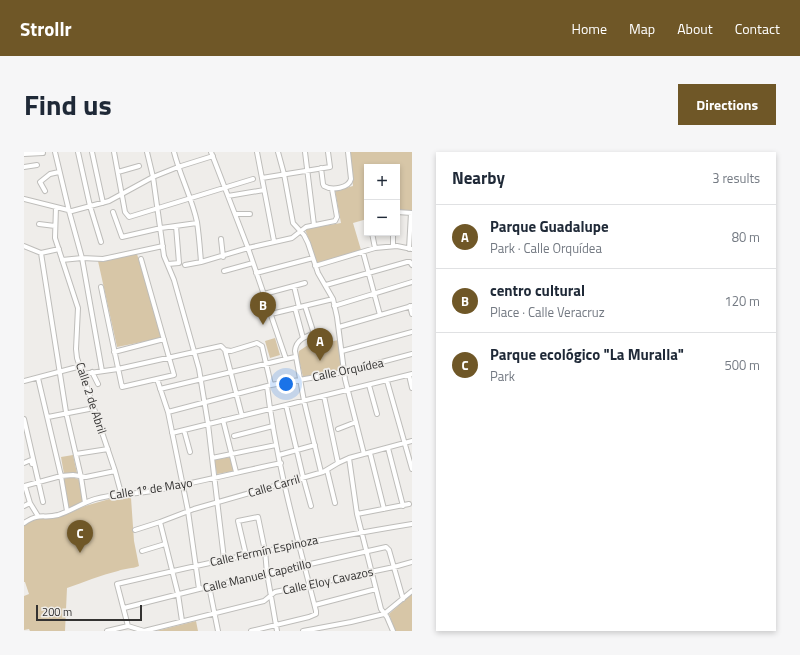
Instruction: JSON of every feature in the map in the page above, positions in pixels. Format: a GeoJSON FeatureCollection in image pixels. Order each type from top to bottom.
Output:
{"type":"FeatureCollection","features":[{"type":"Feature","properties":{"kind":"street"},"geometry":{"type":"LineString","coordinates":[[56,152],[59,172],[82,258],[102,371]]}},
{"type":"Feature","properties":{"kind":"street"},"geometry":{"type":"LineString","coordinates":[[78,152],[100,242]]}},
{"type":"Feature","properties":{"kind":"street"},"geometry":{"type":"LineString","coordinates":[[92,152],[103,203]]}},
{"type":"Feature","properties":{"kind":"street"},"geometry":{"type":"LineString","coordinates":[[114,152],[124,212],[129,217],[253,179]]}},
{"type":"Feature","properties":{"kind":"street"},"geometry":{"type":"LineString","coordinates":[[147,152],[154,177],[164,256],[174,280],[201,380],[208,424],[224,559]]}},
{"type":"Feature","properties":{"kind":"street"},"geometry":{"type":"LineString","coordinates":[[174,152],[197,222],[202,262]]}},
{"type":"Feature","properties":{"kind":"street"},"geometry":{"type":"LineString","coordinates":[[257,152],[274,241]]}},
{"type":"Feature","properties":{"kind":"street"},"geometry":{"type":"LineString","coordinates":[[278,152],[284,174],[293,223],[308,243],[315,266],[326,285],[334,306],[344,372],[364,454]]}},
{"type":"Feature","properties":{"kind":"street"},"geometry":{"type":"LineString","coordinates":[[305,152],[314,225]]}},
{"type":"Feature","properties":{"kind":"street"},"geometry":{"type":"LineString","coordinates":[[262,178],[330,167],[328,152]]}},
{"type":"Feature","properties":{"kind":"street"},"geometry":{"type":"LineString","coordinates":[[321,168],[323,184],[328,189],[350,183],[351,179],[348,152]]}},
{"type":"Feature","properties":{"kind":"street"},"geometry":{"type":"LineString","coordinates":[[24,154],[43,153]]}},
{"type":"Feature","properties":{"kind":"street"},"geometry":{"type":"LineString","coordinates":[[24,199],[69,211],[103,203],[154,177],[212,154],[248,248],[286,359]]}},
{"type":"Feature","properties":{"kind":"street"},"geometry":{"type":"LineString","coordinates":[[24,167],[36,165]]}},
{"type":"Feature","properties":{"kind":"street"},"geometry":{"type":"LineString","coordinates":[[118,172],[139,166]]}},
{"type":"Feature","properties":{"kind":"street"},"geometry":{"type":"LineString","coordinates":[[45,191],[40,182],[50,174],[59,172]]}},
{"type":"Feature","properties":{"kind":"street"},"geometry":{"type":"LineString","coordinates":[[185,265],[223,257],[248,248],[292,238],[306,226],[336,219],[332,189]]}},
{"type":"Feature","properties":{"kind":"street"},"geometry":{"type":"LineString","coordinates":[[228,196],[264,190]]}},
{"type":"Feature","properties":{"kind":"street","name":"Calle 2 de Abril"},"geometry":{"type":"LineString","coordinates":[[56,208],[55,238],[78,308],[76,349],[80,366],[108,449],[121,494]]}},
{"type":"Feature","properties":{"kind":"street"},"geometry":{"type":"LineString","coordinates":[[113,212],[122,237],[197,222]]}},
{"type":"Feature","properties":{"kind":"street"},"geometry":{"type":"LineString","coordinates":[[315,266],[375,248],[392,246],[410,249],[412,213],[400,212]]}},
{"type":"Feature","properties":{"kind":"street"},"geometry":{"type":"LineString","coordinates":[[235,214],[250,214]]}},
{"type":"Feature","properties":{"kind":"street"},"geometry":{"type":"LineString","coordinates":[[39,224],[55,226]]}},
{"type":"Feature","properties":{"kind":"street"},"geometry":{"type":"LineString","coordinates":[[168,264],[179,263],[176,226]]}},
{"type":"Feature","properties":{"kind":"street"},"geometry":{"type":"LineString","coordinates":[[373,236],[375,248]]}},
{"type":"Feature","properties":{"kind":"street"},"geometry":{"type":"LineString","coordinates":[[392,246],[393,236]]}},
{"type":"Feature","properties":{"kind":"street"},"geometry":{"type":"LineString","coordinates":[[221,239],[223,257]]}},
{"type":"Feature","properties":{"kind":"street"},"geometry":{"type":"LineString","coordinates":[[24,246],[41,254],[59,248]]}},
{"type":"Feature","properties":{"kind":"street"},"geometry":{"type":"LineString","coordinates":[[62,260],[82,258],[103,259],[163,246]]}},
{"type":"Feature","properties":{"kind":"street"},"geometry":{"type":"LineString","coordinates":[[363,252],[380,315]]}},
{"type":"Feature","properties":{"kind":"street"},"geometry":{"type":"LineString","coordinates":[[41,254],[66,412],[81,477],[85,503]]}},
{"type":"Feature","properties":{"kind":"street"},"geometry":{"type":"LineString","coordinates":[[256,273],[313,258]]}},
{"type":"Feature","properties":{"kind":"street"},"geometry":{"type":"LineString","coordinates":[[101,286],[122,387],[174,375],[141,259]]}},
{"type":"Feature","properties":{"kind":"street"},"geometry":{"type":"LineString","coordinates":[[326,285],[407,262],[410,262],[412,265]]}},
{"type":"Feature","properties":{"kind":"street"},"geometry":{"type":"LineString","coordinates":[[224,271],[253,263]]}},
{"type":"Feature","properties":{"kind":"street"},"geometry":{"type":"LineString","coordinates":[[334,306],[412,282]]}},
{"type":"Feature","properties":{"kind":"street"},"geometry":{"type":"LineString","coordinates":[[264,294],[305,283]]}},
{"type":"Feature","properties":{"kind":"street"},"geometry":{"type":"LineString","coordinates":[[294,286],[303,338]]}},
{"type":"Feature","properties":{"kind":"street"},"geometry":{"type":"LineString","coordinates":[[271,314],[332,299]]}},
{"type":"Feature","properties":{"kind":"street"},"geometry":{"type":"LineString","coordinates":[[306,306],[314,334]]}},
{"type":"Feature","properties":{"kind":"street"},"geometry":{"type":"LineString","coordinates":[[338,327],[411,306],[412,314]]}},
{"type":"Feature","properties":{"kind":"street"},"geometry":{"type":"LineString","coordinates":[[321,472],[304,401],[295,357],[295,347],[303,338],[322,332]]}},
{"type":"Feature","properties":{"kind":"street"},"geometry":{"type":"LineString","coordinates":[[342,351],[412,332]]}},
{"type":"Feature","properties":{"kind":"street"},"geometry":{"type":"LineString","coordinates":[[114,352],[164,339]]}},
{"type":"Feature","properties":{"kind":"street"},"geometry":{"type":"LineString","coordinates":[[83,374],[118,369],[221,346],[225,350],[231,351],[257,343],[260,343],[262,346],[266,364],[270,409],[276,445],[316,614],[251,631]]}},
{"type":"Feature","properties":{"kind":"street"},"geometry":{"type":"LineString","coordinates":[[225,350],[242,416]]}},
{"type":"Feature","properties":{"kind":"street","name":"Calle Orquídea"},"geometry":{"type":"LineString","coordinates":[[168,412],[269,386],[344,372],[412,354]]}},
{"type":"Feature","properties":{"kind":"street"},"geometry":{"type":"LineString","coordinates":[[160,390],[295,357]]}},
{"type":"Feature","properties":{"kind":"street"},"geometry":{"type":"LineString","coordinates":[[24,381],[60,373],[80,366]]}},
{"type":"Feature","properties":{"kind":"street"},"geometry":{"type":"LineString","coordinates":[[92,372],[98,384]]}},
{"type":"Feature","properties":{"kind":"street"},"geometry":{"type":"LineString","coordinates":[[172,433],[410,375],[412,388]]}},
{"type":"Feature","properties":{"kind":"street"},"geometry":{"type":"LineString","coordinates":[[38,378],[61,476],[67,511]]}},
{"type":"Feature","properties":{"kind":"street"},"geometry":{"type":"LineString","coordinates":[[156,380],[168,412],[188,511],[199,589]]}},
{"type":"Feature","properties":{"kind":"street"},"geometry":{"type":"LineString","coordinates":[[387,381],[412,469]]}},
{"type":"Feature","properties":{"kind":"street"},"geometry":{"type":"LineString","coordinates":[[369,385],[377,414]]}},
{"type":"Feature","properties":{"kind":"street"},"geometry":{"type":"LineString","coordinates":[[324,396],[338,463]]}},
{"type":"Feature","properties":{"kind":"street"},"geometry":{"type":"LineString","coordinates":[[286,405],[303,477],[312,506]]}},
{"type":"Feature","properties":{"kind":"street"},"geometry":{"type":"LineString","coordinates":[[48,417],[66,412],[94,408]]}},
{"type":"Feature","properties":{"kind":"street"},"geometry":{"type":"LineString","coordinates":[[24,419],[43,502]]}},
{"type":"Feature","properties":{"kind":"street"},"geometry":{"type":"LineString","coordinates":[[223,420],[236,472]]}},
{"type":"Feature","properties":{"kind":"street"},"geometry":{"type":"LineString","coordinates":[[338,429],[356,422]]}},
{"type":"Feature","properties":{"kind":"street"},"geometry":{"type":"LineString","coordinates":[[234,436],[273,426]]}},
{"type":"Feature","properties":{"kind":"street"},"geometry":{"type":"LineString","coordinates":[[184,430],[190,452]]}},
{"type":"Feature","properties":{"kind":"street","name":"Calle Carril"},"geometry":{"type":"LineString","coordinates":[[135,530],[188,511],[327,470],[349,458],[412,440]]}},
{"type":"Feature","properties":{"kind":"street"},"geometry":{"type":"LineString","coordinates":[[212,458],[276,445]]}},
{"type":"Feature","properties":{"kind":"street"},"geometry":{"type":"LineString","coordinates":[[279,455],[315,445]]}},
{"type":"Feature","properties":{"kind":"street"},"geometry":{"type":"LineString","coordinates":[[388,448],[403,506]]}},
{"type":"Feature","properties":{"kind":"street"},"geometry":{"type":"LineString","coordinates":[[76,454],[108,449]]}},
{"type":"Feature","properties":{"kind":"street"},"geometry":{"type":"LineString","coordinates":[[370,453],[384,509]]}},
{"type":"Feature","properties":{"kind":"street"},"geometry":{"type":"LineString","coordinates":[[349,458],[361,532],[381,609],[387,617],[393,631]]}},
{"type":"Feature","properties":{"kind":"street"},"geometry":{"type":"LineString","coordinates":[[24,463],[31,460],[36,471]]}},
{"type":"Feature","properties":{"kind":"street","name":"Calle 1º de Mayo"},"geometry":{"type":"LineString","coordinates":[[24,523],[38,516],[53,516],[95,499],[121,494],[137,494],[280,463]]}},
{"type":"Feature","properties":{"kind":"street"},"geometry":{"type":"LineString","coordinates":[[327,470],[335,503]]}},
{"type":"Feature","properties":{"kind":"street"},"geometry":{"type":"LineString","coordinates":[[38,516],[30,503],[24,486],[61,476],[73,475],[86,477],[115,471]]}},
{"type":"Feature","properties":{"kind":"street"},"geometry":{"type":"LineString","coordinates":[[24,506],[30,503]]}},
{"type":"Feature","properties":{"kind":"street"},"geometry":{"type":"LineString","coordinates":[[357,514],[409,504]]}},
{"type":"Feature","properties":{"kind":"street"},"geometry":{"type":"LineString","coordinates":[[246,555],[238,520],[258,517],[265,551],[267,573],[277,631]]}},
{"type":"Feature","properties":{"kind":"street"},"geometry":{"type":"LineString","coordinates":[[160,522],[178,594],[182,621]]}},
{"type":"Feature","properties":{"kind":"street","name":"Calle Fermín Espinoza"},"geometry":{"type":"LineString","coordinates":[[124,608],[117,584],[224,559],[361,532],[412,524]]}},
{"type":"Feature","properties":{"kind":"street"},"geometry":{"type":"LineString","coordinates":[[142,551],[165,544]]}},
{"type":"Feature","properties":{"kind":"street","name":"Calle Manuel Capetillo"},"geometry":{"type":"LineString","coordinates":[[124,608],[209,586],[386,547],[389,550],[394,567]]}},
{"type":"Feature","properties":{"kind":"street","name":"Calle Eloy Cavazos"},"geometry":{"type":"LineString","coordinates":[[107,631],[128,626],[144,631],[264,601],[271,597],[275,592],[412,562]]}},
{"type":"Feature","properties":{"kind":"street"},"geometry":{"type":"LineString","coordinates":[[394,567],[403,599]]}},
{"type":"Feature","properties":{"kind":"street"},"geometry":{"type":"LineString","coordinates":[[209,586],[218,631]]}},
{"type":"Feature","properties":{"kind":"street"},"geometry":{"type":"LineString","coordinates":[[314,605],[376,589]]}},
{"type":"Feature","properties":{"kind":"street"},"geometry":{"type":"LineString","coordinates":[[303,631],[384,614],[412,591]]}},
{"type":"Feature","properties":{"kind":"street"},"geometry":{"type":"LineString","coordinates":[[124,608],[128,626]]}},
{"type":"Feature","properties":{"kind":"street"},"geometry":{"type":"LineString","coordinates":[[330,626],[331,631]]}},
{"type":"Feature","properties":{"kind":"shaded area"},"geometry":{"type":"Polygon","coordinates":[[[350,152],[412,152],[412,213],[400,209],[400,164],[364,164],[364,220],[353,223],[361,250],[317,263],[305,229],[341,223],[335,191],[353,186],[350,152]]]}},
{"type":"Feature","properties":{"kind":"shaded area"},"geometry":{"type":"Polygon","coordinates":[[[137,254],[162,338],[117,347],[98,261],[137,254]]]}},
{"type":"Feature","properties":{"kind":"shaded area"},"geometry":{"type":"Polygon","coordinates":[[[275,338],[280,355],[270,358],[265,341],[275,338]]]}},
{"type":"Feature","properties":{"kind":"shaded area"},"geometry":{"type":"Polygon","coordinates":[[[317,339],[321,344],[338,340],[342,370],[303,377],[298,356],[299,351],[317,339]]]}},
{"type":"Feature","properties":{"kind":"shaded area"},"geometry":{"type":"Polygon","coordinates":[[[73,455],[77,473],[64,474],[61,457],[73,455]]]}},
{"type":"Feature","properties":{"kind":"shaded area"},"geometry":{"type":"Polygon","coordinates":[[[231,457],[234,471],[217,474],[214,460],[231,457]]]}},
{"type":"Feature","properties":{"kind":"shaded area"},"geometry":{"type":"Polygon","coordinates":[[[72,477],[80,480],[84,502],[68,508],[63,479],[72,477]]]}},
{"type":"Feature","properties":{"kind":"shaded area"},"geometry":{"type":"Polygon","coordinates":[[[120,496],[131,498],[134,541],[139,566],[105,574],[67,588],[65,631],[24,630],[24,596],[29,594],[24,582],[24,525],[35,519],[51,519],[65,515],[85,506],[120,496]]]}},
{"type":"Feature","properties":{"kind":"shaded area"},"geometry":{"type":"Polygon","coordinates":[[[412,594],[412,631],[395,631],[389,614],[412,594]]]}},
{"type":"Feature","properties":{"kind":"shaded area"},"geometry":{"type":"Polygon","coordinates":[[[196,621],[198,631],[156,631],[196,621]]]}},
{"type":"Feature","properties":{"kind":"place","name":"centro cultural"},"geometry":{"type":"Point","coordinates":[263,325]}},
{"type":"Feature","properties":{"kind":"place","name":"Parque Guadalupe"},"geometry":{"type":"Point","coordinates":[320,361]}},
{"type":"Feature","properties":{"kind":"place","name":"Parque ecológico \"La Muralla\""},"geometry":{"type":"Point","coordinates":[80,553]}}]}
